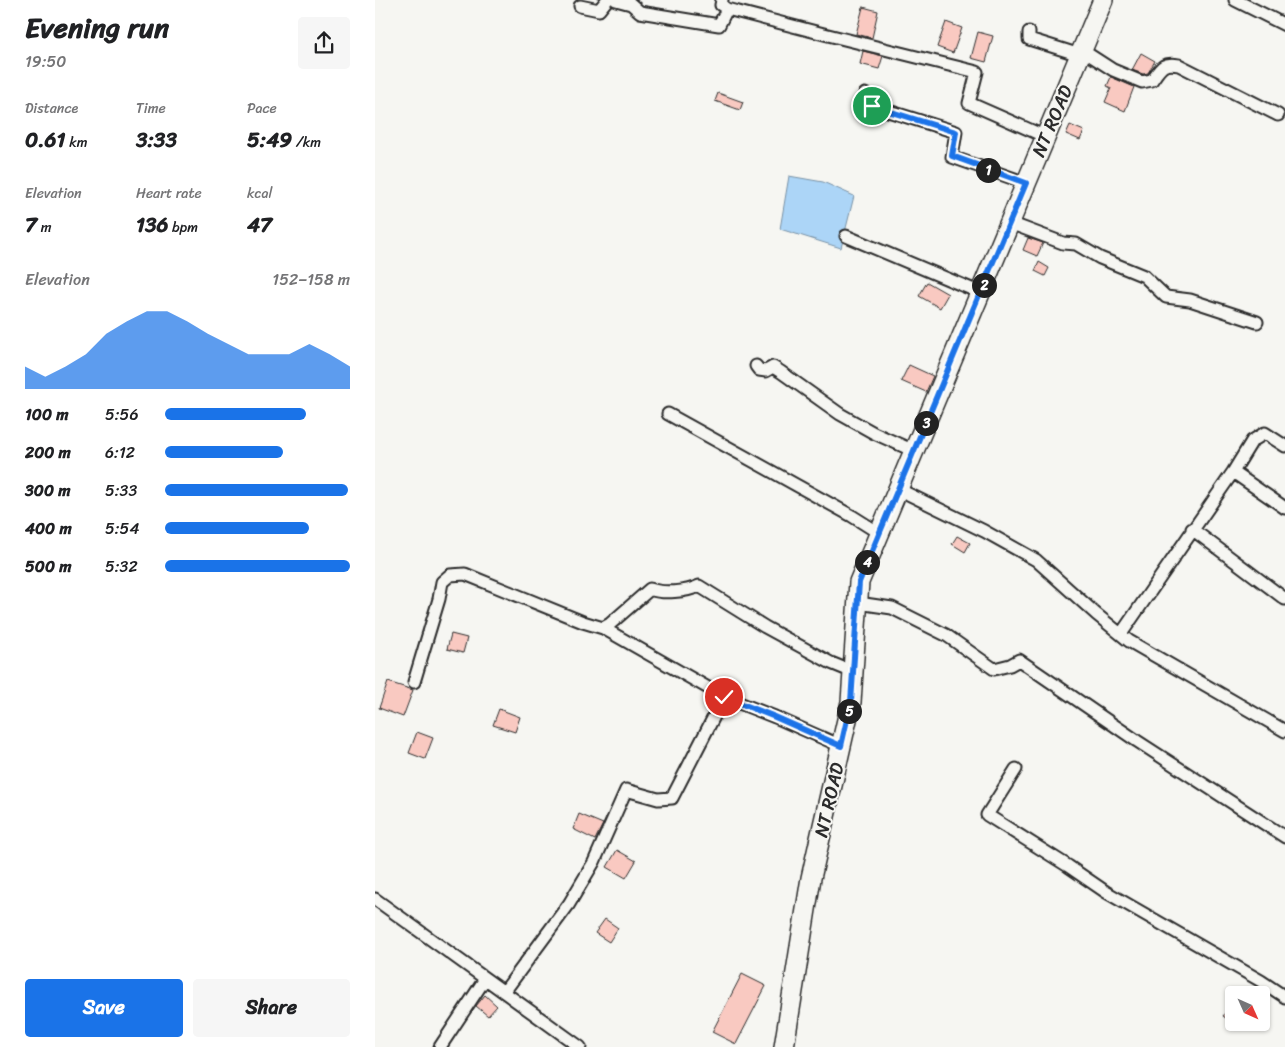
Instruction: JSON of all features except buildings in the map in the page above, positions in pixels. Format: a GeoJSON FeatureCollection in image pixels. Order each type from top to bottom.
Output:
{"type":"FeatureCollection","features":[{"type":"Feature","properties":{"kind":"main road","name":"NT ROAD"},"geometry":{"type":"LineString","coordinates":[[783,1047],[811,878],[851,702],[859,582],[1103,0]]}},
{"type":"Feature","properties":{"kind":"street"},"geometry":{"type":"LineString","coordinates":[[580,6],[599,10],[607,0]]}},
{"type":"Feature","properties":{"kind":"street"},"geometry":{"type":"LineString","coordinates":[[616,0],[631,4],[640,12],[719,25],[725,4],[977,72],[969,103],[1046,137]]}},
{"type":"Feature","properties":{"kind":"street"},"geometry":{"type":"LineString","coordinates":[[1235,0],[1285,25]]}},
{"type":"Feature","properties":{"kind":"street"},"geometry":{"type":"LineString","coordinates":[[1029,32],[1029,39],[1081,52],[1113,70],[1142,82],[1152,80],[1161,68],[1169,63],[1179,65],[1278,115]]}},
{"type":"Feature","properties":{"kind":"street"},"geometry":{"type":"LineString","coordinates":[[865,94],[872,106],[956,132],[952,156],[1026,183]]}},
{"type":"Feature","properties":{"kind":"street"},"geometry":{"type":"LineString","coordinates":[[1010,223],[1063,243],[1076,244],[1100,258],[1144,276],[1166,297],[1190,300],[1257,322]]}},
{"type":"Feature","properties":{"kind":"street"},"geometry":{"type":"LineString","coordinates":[[846,236],[981,293]]}},
{"type":"Feature","properties":{"kind":"street"},"geometry":{"type":"LineString","coordinates":[[756,366],[759,370],[766,371],[773,367],[840,414],[914,452]]}},
{"type":"Feature","properties":{"kind":"street"},"geometry":{"type":"LineString","coordinates":[[667,414],[852,516],[879,534]]}},
{"type":"Feature","properties":{"kind":"street"},"geometry":{"type":"LineString","coordinates":[[1121,634],[1233,472],[1252,441],[1265,433],[1285,446]]}},
{"type":"Feature","properties":{"kind":"street"},"geometry":{"type":"LineString","coordinates":[[1233,472],[1285,508]]}},
{"type":"Feature","properties":{"kind":"street"},"geometry":{"type":"LineString","coordinates":[[898,489],[984,530],[1035,560],[1129,641],[1285,731]]}},
{"type":"Feature","properties":{"kind":"street"},"geometry":{"type":"LineString","coordinates":[[1192,529],[1285,599]]}},
{"type":"Feature","properties":{"kind":"street"},"geometry":{"type":"LineString","coordinates":[[414,682],[439,600],[442,582],[450,575],[465,574],[583,622],[603,628],[724,697],[841,746]]}},
{"type":"Feature","properties":{"kind":"street"},"geometry":{"type":"LineString","coordinates":[[603,628],[650,589],[656,592],[678,592],[689,591],[699,586],[765,627],[831,663],[853,672]]}},
{"type":"Feature","properties":{"kind":"street"},"geometry":{"type":"LineString","coordinates":[[858,603],[893,608],[946,635],[993,669],[1011,665],[1019,660],[1137,741],[1285,837]]}},
{"type":"Feature","properties":{"kind":"street"},"geometry":{"type":"LineString","coordinates":[[504,992],[569,904],[594,862],[625,790],[658,798],[672,798],[724,697]]}},
{"type":"Feature","properties":{"kind":"street"},"geometry":{"type":"LineString","coordinates":[[1016,769],[987,815],[1106,892],[1253,976],[1285,997]]}},
{"type":"Feature","properties":{"kind":"street"},"geometry":{"type":"LineString","coordinates":[[375,899],[580,1047]]}},
{"type":"Feature","properties":{"kind":"street"},"geometry":{"type":"LineString","coordinates":[[440,1047],[485,979]]}},
{"type":"Feature","properties":{"kind":"water"},"geometry":{"type":"Polygon","coordinates":[[[789,176],[823,182],[854,196],[841,248],[780,229],[789,176]]]}},
{"type":"Feature","properties":{"kind":"route"},"geometry":{"type":"LineString","coordinates":[[724,697],[841,746],[851,702],[859,582],[1026,183],[952,156],[956,132],[872,106]]}}]}
